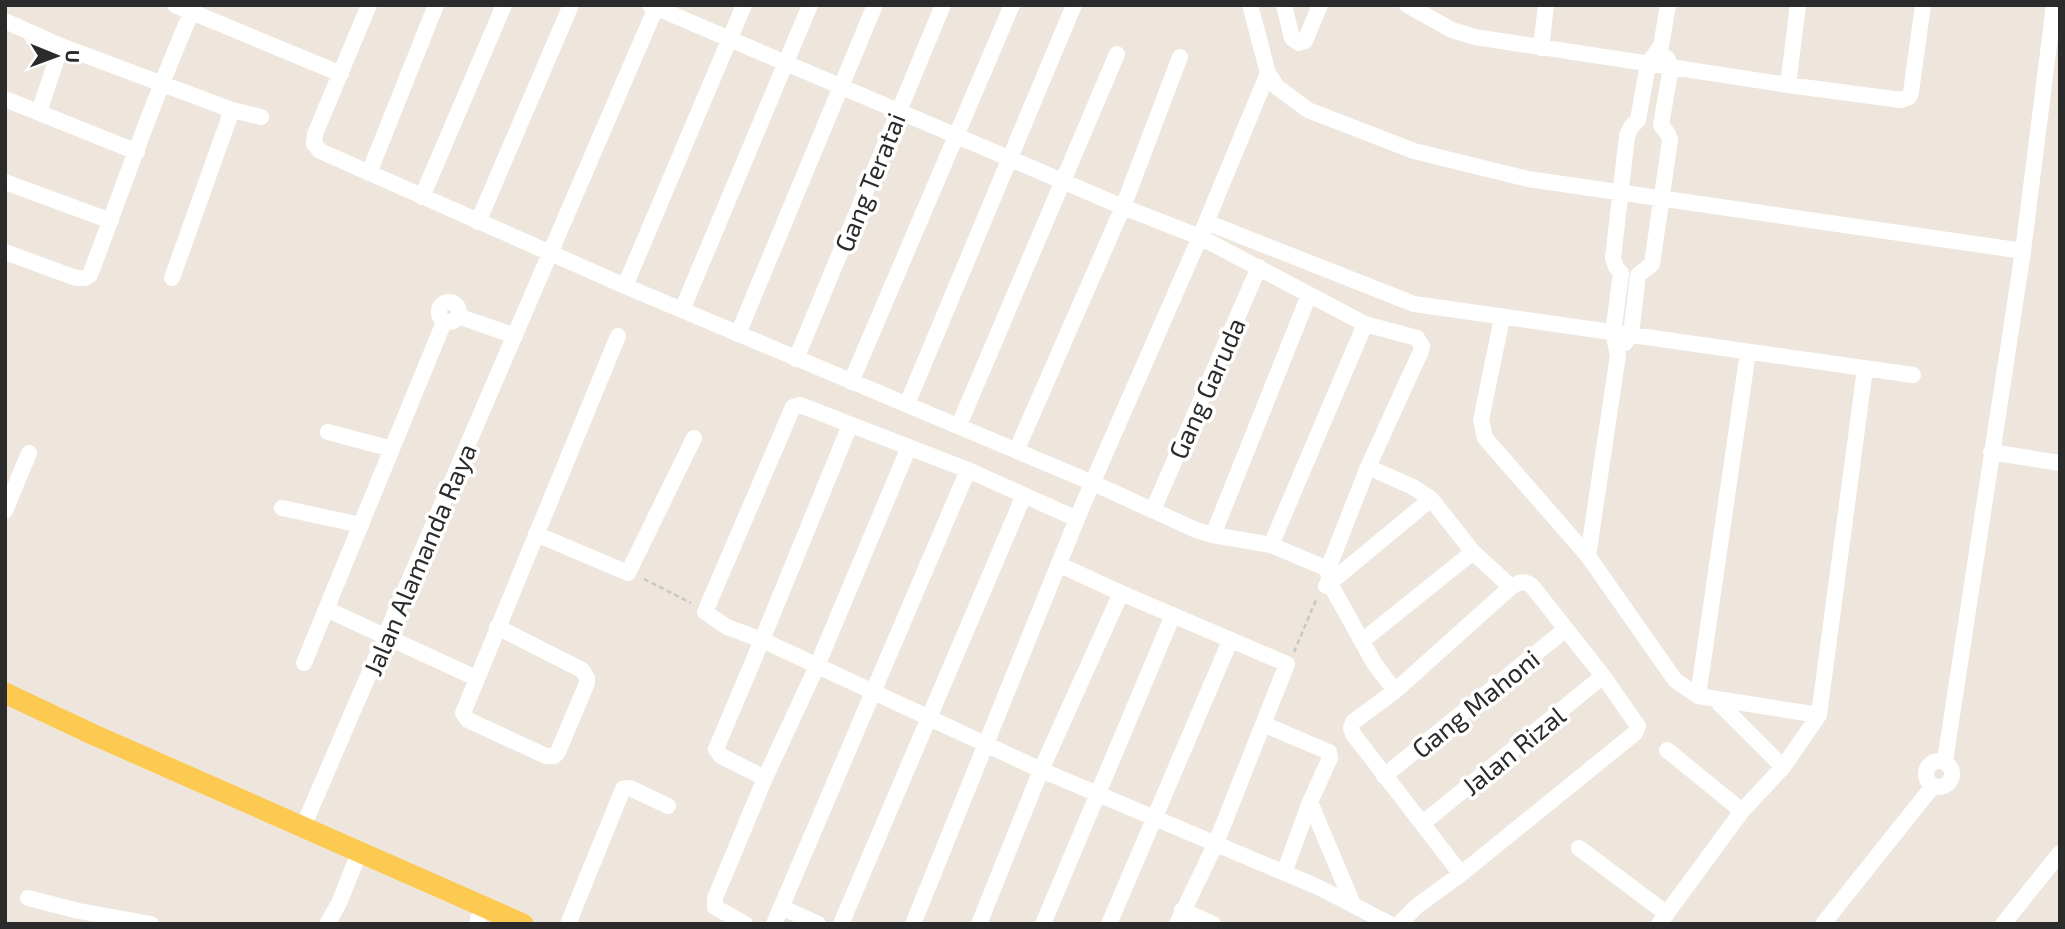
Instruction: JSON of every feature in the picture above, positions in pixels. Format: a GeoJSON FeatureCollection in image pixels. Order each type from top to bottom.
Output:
{"type":"FeatureCollection","features":[{"type":"Feature","properties":{"kind":"main road"},"geometry":{"type":"LineString","coordinates":[[5,693],[359,853],[480,915],[523,924]]}},
{"type":"Feature","properties":{"kind":"street"},"geometry":{"type":"LineString","coordinates":[[176,5],[341,74]]}},
{"type":"Feature","properties":{"kind":"street"},"geometry":{"type":"LineString","coordinates":[[369,5],[315,134],[314,144],[320,151],[478,222],[548,261],[625,286],[1017,449],[1092,486],[1153,510],[1189,528],[1271,545],[1326,583],[1374,663],[1395,691]]}},
{"type":"Feature","properties":{"kind":"street"},"geometry":{"type":"LineString","coordinates":[[369,173],[436,5]]}},
{"type":"Feature","properties":{"kind":"street"},"geometry":{"type":"LineString","coordinates":[[422,197],[504,5]]}},
{"type":"Feature","properties":{"kind":"street"},"geometry":{"type":"LineString","coordinates":[[478,222],[571,5]]}},
{"type":"Feature","properties":{"kind":"street"},"geometry":{"type":"LineString","coordinates":[[625,286],[744,5]]}},
{"type":"Feature","properties":{"kind":"street"},"geometry":{"type":"LineString","coordinates":[[682,310],[810,5]]}},
{"type":"Feature","properties":{"kind":"street"},"geometry":{"type":"LineString","coordinates":[[738,334],[875,5]]}},
{"type":"Feature","properties":{"kind":"street","name":"Gang Teratai"},"geometry":{"type":"LineString","coordinates":[[796,359],[943,5]]}},
{"type":"Feature","properties":{"kind":"street"},"geometry":{"type":"LineString","coordinates":[[851,382],[1012,5]]}},
{"type":"Feature","properties":{"kind":"street"},"geometry":{"type":"LineString","coordinates":[[907,404],[1074,5]]}},
{"type":"Feature","properties":{"kind":"street"},"geometry":{"type":"LineString","coordinates":[[1250,5],[1268,72],[1277,87],[1308,110],[1414,150],[1528,179],[2023,251]]}},
{"type":"Feature","properties":{"kind":"street"},"geometry":{"type":"LineString","coordinates":[[1284,5],[1292,38],[1299,43],[1305,41],[1320,5]]}},
{"type":"Feature","properties":{"kind":"street"},"geometry":{"type":"LineString","coordinates":[[1541,48],[1546,5]]}},
{"type":"Feature","properties":{"kind":"street"},"geometry":{"type":"LineString","coordinates":[[1639,121],[1661,125],[1670,141],[1652,264],[1638,275],[1621,273],[1614,258],[1620,194],[1627,136],[1631,127],[1639,121],[1648,64],[1661,46],[1668,5]]}},
{"type":"Feature","properties":{"kind":"street"},"geometry":{"type":"LineString","coordinates":[[1787,85],[1798,5]]}},
{"type":"Feature","properties":{"kind":"street"},"geometry":{"type":"LineString","coordinates":[[1410,6],[1432,20],[1464,34],[1787,85],[1907,99],[1912,89],[1923,5]]}},
{"type":"Feature","properties":{"kind":"street"},"geometry":{"type":"LineString","coordinates":[[1823,924],[1933,786],[1944,787],[1952,780],[1952,769],[1945,761],[2023,251],[2054,5]]}},
{"type":"Feature","properties":{"kind":"street"},"geometry":{"type":"LineString","coordinates":[[654,6],[1122,208],[1203,230],[1414,304],[1913,376]]}},
{"type":"Feature","properties":{"kind":"street","name":"Jalan Alamanda Raya"},"geometry":{"type":"LineString","coordinates":[[303,827],[536,291],[654,6]]}},
{"type":"Feature","properties":{"kind":"street"},"geometry":{"type":"LineString","coordinates":[[5,252],[76,278],[90,275],[161,82],[192,11]]}},
{"type":"Feature","properties":{"kind":"street"},"geometry":{"type":"LineString","coordinates":[[5,21],[61,46],[232,110],[261,117]]}},
{"type":"Feature","properties":{"kind":"street"},"geometry":{"type":"LineString","coordinates":[[39,112],[61,46]]}},
{"type":"Feature","properties":{"kind":"street"},"geometry":{"type":"LineString","coordinates":[[1661,46],[1671,67],[1661,125]]}},
{"type":"Feature","properties":{"kind":"street"},"geometry":{"type":"LineString","coordinates":[[959,425],[1116,54]]}},
{"type":"Feature","properties":{"kind":"street"},"geometry":{"type":"LineString","coordinates":[[1017,449],[1122,208],[1180,57]]}},
{"type":"Feature","properties":{"kind":"street"},"geometry":{"type":"LineString","coordinates":[[913,924],[1079,514],[1203,230],[1268,72]]}},
{"type":"Feature","properties":{"kind":"street"},"geometry":{"type":"LineString","coordinates":[[5,99],[137,152]]}},
{"type":"Feature","properties":{"kind":"street"},"geometry":{"type":"LineString","coordinates":[[172,278],[232,110]]}},
{"type":"Feature","properties":{"kind":"street"},"geometry":{"type":"LineString","coordinates":[[5,183],[111,221]]}},
{"type":"Feature","properties":{"kind":"street"},"geometry":{"type":"LineString","coordinates":[[1203,230],[1259,267],[1309,295],[1365,324],[1414,337],[1422,346],[1368,467],[1326,583]]}},
{"type":"Feature","properties":{"kind":"street","name":"Gang Garuda"},"geometry":{"type":"LineString","coordinates":[[1153,510],[1259,267]]}},
{"type":"Feature","properties":{"kind":"street"},"geometry":{"type":"LineString","coordinates":[[1588,556],[1618,355],[1613,333],[1621,273]]}},
{"type":"Feature","properties":{"kind":"street"},"geometry":{"type":"LineString","coordinates":[[1618,355],[1631,334],[1638,275]]}},
{"type":"Feature","properties":{"kind":"street"},"geometry":{"type":"LineString","coordinates":[[1213,535],[1309,295]]}},
{"type":"Feature","properties":{"kind":"street"},"geometry":{"type":"LineString","coordinates":[[1502,318],[1481,420],[1485,438],[1588,556],[1675,680],[1698,696],[1819,715]]}},
{"type":"Feature","properties":{"kind":"street"},"geometry":{"type":"LineString","coordinates":[[304,663],[392,449],[451,319],[515,336]]}},
{"type":"Feature","properties":{"kind":"street"},"geometry":{"type":"LineString","coordinates":[[1271,545],[1365,324]]}},
{"type":"Feature","properties":{"kind":"street"},"geometry":{"type":"LineString","coordinates":[[497,627],[582,670],[587,678],[558,752],[554,756],[546,756],[464,717],[464,708],[497,627],[618,336]]}},
{"type":"Feature","properties":{"kind":"street"},"geometry":{"type":"LineString","coordinates":[[1698,696],[1748,352]]}},
{"type":"Feature","properties":{"kind":"street"},"geometry":{"type":"LineString","coordinates":[[1579,848],[1663,919],[1742,811],[1783,766],[1819,715],[1865,369]]}},
{"type":"Feature","properties":{"kind":"street"},"geometry":{"type":"LineString","coordinates":[[1079,514],[1024,495],[968,470],[800,405],[793,407],[705,612],[727,626],[986,746],[1154,816],[1397,923],[1461,874],[1638,730],[1636,721],[1604,676],[1529,584],[1518,583],[1511,587],[1395,691],[1353,722],[1352,726],[1353,734],[1461,874]]}},
{"type":"Feature","properties":{"kind":"street"},"geometry":{"type":"LineString","coordinates":[[765,778],[721,756],[716,749],[850,425]]}},
{"type":"Feature","properties":{"kind":"street"},"geometry":{"type":"LineString","coordinates":[[328,432],[392,449]]}},
{"type":"Feature","properties":{"kind":"street"},"geometry":{"type":"LineString","coordinates":[[536,534],[628,573],[694,438]]}},
{"type":"Feature","properties":{"kind":"street"},"geometry":{"type":"LineString","coordinates":[[745,924],[719,910],[714,903],[765,778],[817,666],[909,447]]}},
{"type":"Feature","properties":{"kind":"street"},"geometry":{"type":"LineString","coordinates":[[1992,452],[2060,463]]}},
{"type":"Feature","properties":{"kind":"street"},"geometry":{"type":"LineString","coordinates":[[5,511],[29,453]]}},
{"type":"Feature","properties":{"kind":"street"},"geometry":{"type":"LineString","coordinates":[[1368,467],[1413,487],[1431,499],[1473,552],[1511,587]]}},
{"type":"Feature","properties":{"kind":"street"},"geometry":{"type":"LineString","coordinates":[[774,924],[968,470]]}},
{"type":"Feature","properties":{"kind":"street"},"geometry":{"type":"LineString","coordinates":[[841,924],[1024,495]]}},
{"type":"Feature","properties":{"kind":"street"},"geometry":{"type":"LineString","coordinates":[[1326,583],[1431,499]]}},
{"type":"Feature","properties":{"kind":"street"},"geometry":{"type":"LineString","coordinates":[[282,508],[361,525]]}},
{"type":"Feature","properties":{"kind":"street"},"geometry":{"type":"LineString","coordinates":[[1362,641],[1473,552]]}},
{"type":"Feature","properties":{"kind":"street"},"geometry":{"type":"LineString","coordinates":[[1060,565],[1287,664],[1216,843],[1180,917],[1213,924]]}},
{"type":"Feature","properties":{"kind":"street"},"geometry":{"type":"LineString","coordinates":[[979,924],[1041,770],[1121,593]]}},
{"type":"Feature","properties":{"kind":"street"},"geometry":{"type":"LineString","coordinates":[[326,609],[476,678]]}},
{"type":"Feature","properties":{"kind":"street"},"geometry":{"type":"LineString","coordinates":[[1043,924],[1172,615]]}},
{"type":"Feature","properties":{"kind":"street","name":"Gang Mahoni"},"geometry":{"type":"LineString","coordinates":[[1384,776],[1566,629]]}},
{"type":"Feature","properties":{"kind":"street"},"geometry":{"type":"LineString","coordinates":[[1109,924],[1230,641]]}},
{"type":"Feature","properties":{"kind":"street","name":"Jalan Rizal"},"geometry":{"type":"LineString","coordinates":[[1423,823],[1604,676]]}},
{"type":"Feature","properties":{"kind":"street"},"geometry":{"type":"LineString","coordinates":[[1714,698],[1783,766]]}},
{"type":"Feature","properties":{"kind":"street"},"geometry":{"type":"LineString","coordinates":[[1263,724],[1329,752],[1330,758],[1310,802],[1284,873]]}},
{"type":"Feature","properties":{"kind":"street"},"geometry":{"type":"LineString","coordinates":[[1667,750],[1742,811]]}},
{"type":"Feature","properties":{"kind":"street"},"geometry":{"type":"LineString","coordinates":[[568,924],[623,789],[630,788],[668,806]]}},
{"type":"Feature","properties":{"kind":"street"},"geometry":{"type":"LineString","coordinates":[[1310,802],[1352,902]]}},
{"type":"Feature","properties":{"kind":"street"},"geometry":{"type":"LineString","coordinates":[[327,924],[339,903],[359,853]]}},
{"type":"Feature","properties":{"kind":"street"},"geometry":{"type":"LineString","coordinates":[[2003,924],[2060,853]]}},
{"type":"Feature","properties":{"kind":"street"},"geometry":{"type":"LineString","coordinates":[[28,898],[79,911],[151,924]]}},
{"type":"Feature","properties":{"kind":"street"},"geometry":{"type":"LineString","coordinates":[[781,906],[818,924]]}},
{"type":"Feature","properties":{"kind":"path"},"geometry":{"type":"LineString","coordinates":[[628,573],[664,587],[705,612]]}},
{"type":"Feature","properties":{"kind":"path"},"geometry":{"type":"LineString","coordinates":[[1287,664],[1326,583]]}}]}
